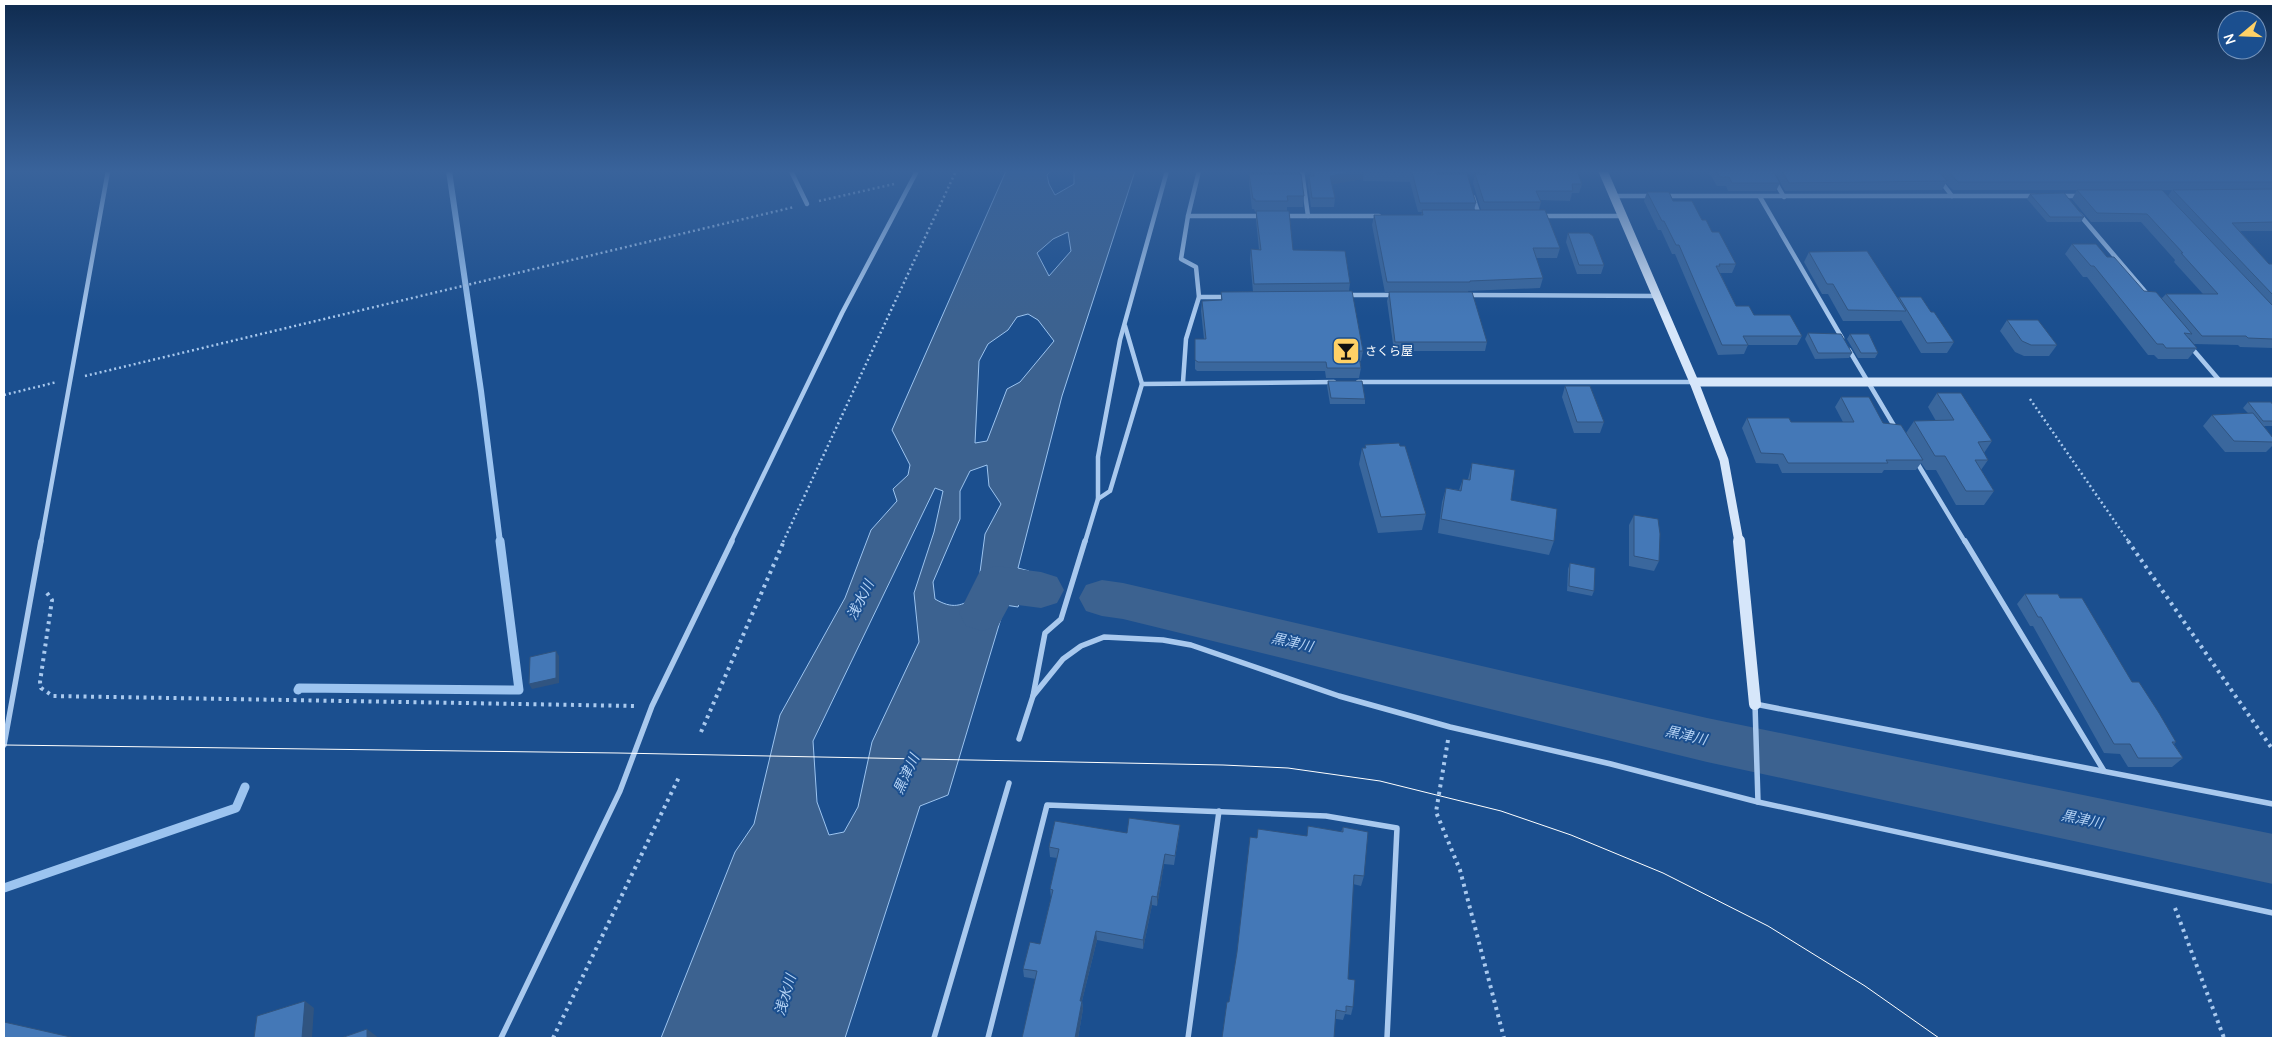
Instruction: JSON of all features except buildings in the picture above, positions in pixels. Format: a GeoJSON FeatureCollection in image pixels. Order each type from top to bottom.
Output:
{"type":"FeatureCollection","features":[{"type":"Feature","properties":{"kind":"street"},"geometry":{"type":"LineString","coordinates":[[4,745],[99,220]]}},
{"type":"Feature","properties":{"kind":"street"},"geometry":{"type":"LineString","coordinates":[[501,1038],[620,791],[652,706],[842,313],[891,220]]}},
{"type":"Feature","properties":{"kind":"street"},"geometry":{"type":"LineString","coordinates":[[1019,739],[1033,696],[1045,633],[1061,619],[1098,499],[1098,457],[1125,325],[1154,220]]}},
{"type":"Feature","properties":{"kind":"street"},"geometry":{"type":"LineString","coordinates":[[1184,382],[1186,339],[1199,297],[1196,267],[1181,259],[1187,220]]}},
{"type":"Feature","properties":{"kind":"street"},"geometry":{"type":"LineString","coordinates":[[1624,220],[1694,382],[1724,460],[1739,538],[1755,704],[1758,802]]}},
{"type":"Feature","properties":{"kind":"street"},"geometry":{"type":"LineString","coordinates":[[1773,220],[1843,340]]}},
{"type":"Feature","properties":{"kind":"street"},"geometry":{"type":"LineString","coordinates":[[2084,220],[2152,300]]}},
{"type":"Feature","properties":{"kind":"street"},"geometry":{"type":"LineString","coordinates":[[1345,296],[1404,295]]}},
{"type":"Feature","properties":{"kind":"street"},"geometry":{"type":"LineString","coordinates":[[1462,295],[1656,296]]}},
{"type":"Feature","properties":{"kind":"street"},"geometry":{"type":"LineString","coordinates":[[1199,297],[1228,297]]}},
{"type":"Feature","properties":{"kind":"street"},"geometry":{"type":"LineString","coordinates":[[1098,499],[1110,491],[1142,384],[1125,325]]}},
{"type":"Feature","properties":{"kind":"street"},"geometry":{"type":"LineString","coordinates":[[2189,344],[2221,382]]}},
{"type":"Feature","properties":{"kind":"street"},"geometry":{"type":"LineString","coordinates":[[1847,348],[1898,432]]}},
{"type":"Feature","properties":{"kind":"street"},"geometry":{"type":"LineString","coordinates":[[1142,384],[1184,382],[1340,382]]}},
{"type":"Feature","properties":{"kind":"street"},"geometry":{"type":"LineString","coordinates":[[1350,382],[2273,382]]}},
{"type":"Feature","properties":{"kind":"street"},"geometry":{"type":"LineString","coordinates":[[1913,458],[2104,771]]}},
{"type":"Feature","properties":{"kind":"street"},"geometry":{"type":"LineString","coordinates":[[1033,696],[1063,659],[1081,646],[1104,637],[1132,638],[1191,645],[1339,696],[1450,727],[1611,764],[1758,802],[2273,913]]}},
{"type":"Feature","properties":{"kind":"street"},"geometry":{"type":"LineString","coordinates":[[1755,704],[2273,804]]}},
{"type":"Feature","properties":{"kind":"street"},"geometry":{"type":"LineString","coordinates":[[934,1038],[1009,782]]}},
{"type":"Feature","properties":{"kind":"street"},"geometry":{"type":"LineString","coordinates":[[988,1038],[1047,805],[1326,816],[1397,828],[1387,1038]]}},
{"type":"Feature","properties":{"kind":"street"},"geometry":{"type":"LineString","coordinates":[[1188,1038],[1219,812]]}},
{"type":"Feature","properties":{"kind":"path"},"geometry":{"type":"LineString","coordinates":[[4,395],[741,220]]}},
{"type":"Feature","properties":{"kind":"path"},"geometry":{"type":"LineString","coordinates":[[700,732],[793,520],[933,220]]}},
{"type":"Feature","properties":{"kind":"path"},"geometry":{"type":"LineString","coordinates":[[2018,382],[2273,750]]}},
{"type":"Feature","properties":{"kind":"path"},"geometry":{"type":"LineString","coordinates":[[32,584],[48,593],[52,600],[40,682],[41,688],[53,696],[652,706]]}},
{"type":"Feature","properties":{"kind":"path"},"geometry":{"type":"LineString","coordinates":[[1450,727],[1436,812],[1460,870],[1504,1038]]}},
{"type":"Feature","properties":{"kind":"path"},"geometry":{"type":"LineString","coordinates":[[553,1038],[680,775]]}},
{"type":"Feature","properties":{"kind":"path"},"geometry":{"type":"LineString","coordinates":[[2169,892],[2224,1038]]}},
{"type":"Feature","properties":{"kind":"water","name":"浅水川"},"geometry":{"type":"Polygon","coordinates":[[[985,220],[1119,220],[1062,396],[1018,568],[1029,571],[1018,607],[1005,605],[948,795],[920,806],[845,1038],[661,1038],[735,852],[754,824],[780,715],[845,598],[871,530],[897,501],[893,489],[908,475],[910,465],[892,430],[985,220]],[[1068,232],[1053,239],[1037,253],[1049,276],[1071,251],[1068,232]],[[1028,314],[1017,317],[1008,330],[988,344],[979,361],[975,443],[987,441],[1007,389],[1020,382],[1054,341],[1038,320],[1028,314]],[[987,465],[970,471],[960,491],[960,519],[933,582],[935,599],[947,604],[962,604],[977,595],[985,534],[1001,504],[989,486],[987,465]],[[935,488],[813,741],[817,802],[829,835],[844,832],[858,807],[872,742],[919,642],[914,593],[934,532],[943,491],[935,488]]]}},
{"type":"Feature","properties":{"kind":"waterway"},"geometry":{"type":"LineString","coordinates":[[456,220],[481,391],[500,542]]}},
{"type":"Feature","properties":{"kind":"waterway"},"geometry":{"type":"LineString","coordinates":[[298,690],[299,688],[519,690],[500,541]]}},
{"type":"Feature","properties":{"kind":"waterway","name":"黒津川"},"geometry":{"type":"LineString","coordinates":[[982,613],[996,584],[1041,590]]}},
{"type":"Feature","properties":{"kind":"waterway","name":"黒津川"},"geometry":{"type":"LineString","coordinates":[[1102,598],[1123,601],[1707,740],[2273,859]]}},
{"type":"Feature","properties":{"kind":"waterway"},"geometry":{"type":"LineString","coordinates":[[4,888],[236,808],[245,787]]}},
{"type":"Feature","properties":{"kind":"tram line"},"geometry":{"type":"LineString","coordinates":[[4,745],[618,753],[1223,765],[1288,768],[1380,781],[1501,811],[1571,835],[1663,873],[1768,926],[1865,986],[1939,1038]]}},
{"type":"Feature","properties":{"kind":"place","name":"さくら屋"},"geometry":{"type":"Point","coordinates":[1346,351]}}]}
